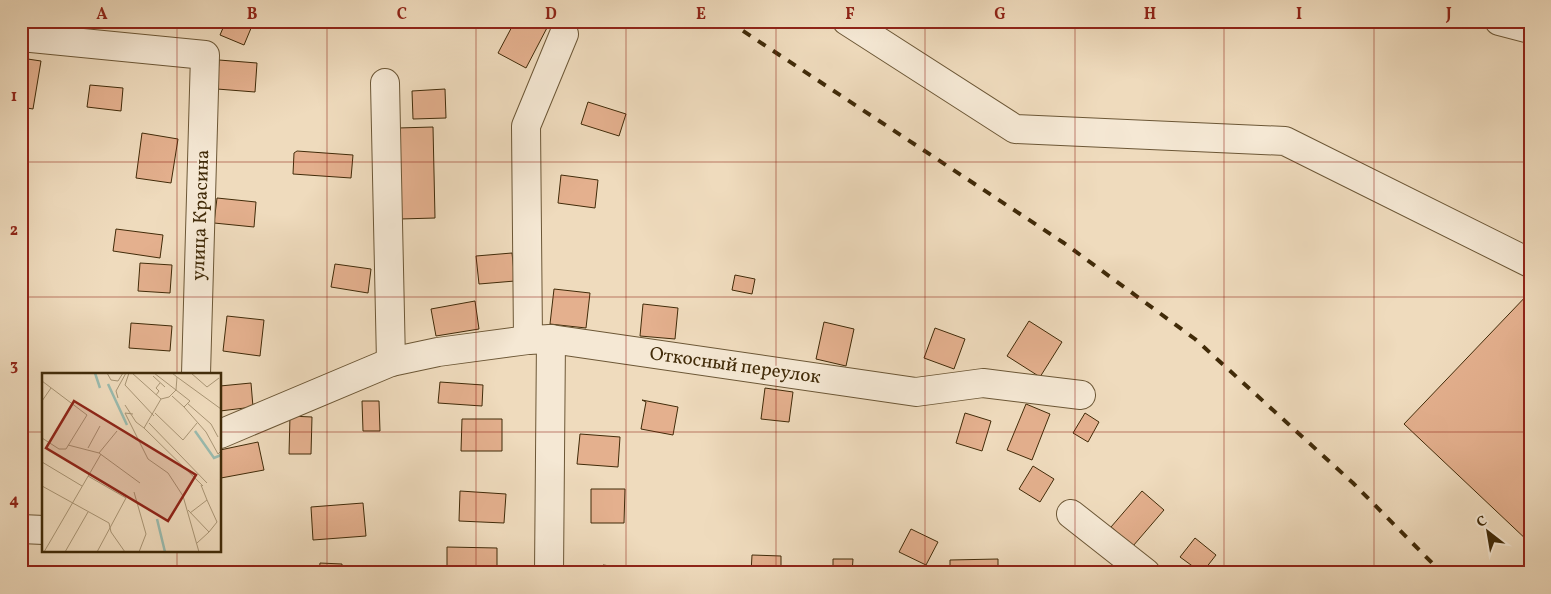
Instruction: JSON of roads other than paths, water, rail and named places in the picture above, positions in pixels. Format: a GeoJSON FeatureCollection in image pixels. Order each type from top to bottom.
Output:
{"type":"FeatureCollection","features":[{"type":"Feature","properties":{"kind":"street"},"geometry":{"type":"LineString","coordinates":[[847,21],[1015,129],[1284,141],[1530,262]]}},
{"type":"Feature","properties":{"kind":"street"},"geometry":{"type":"LineString","coordinates":[[1499,21],[1530,29]]}},
{"type":"Feature","properties":{"kind":"street"},"geometry":{"type":"LineString","coordinates":[[549,573],[540,340],[526,126],[564,34]]}},
{"type":"Feature","properties":{"kind":"street","name":"улица Красина"},"geometry":{"type":"LineString","coordinates":[[21,37],[205,55],[196,373]]}},
{"type":"Feature","properties":{"kind":"street"},"geometry":{"type":"LineString","coordinates":[[385,83],[390,362]]}},
{"type":"Feature","properties":{"kind":"street","name":"Откосный переулок"},"geometry":{"type":"LineString","coordinates":[[221,434],[390,362],[438,352],[540,340],[916,392],[983,384],[1080,395]]}},
{"type":"Feature","properties":{"kind":"street"},"geometry":{"type":"LineString","coordinates":[[1072,514],[1146,573]]}},
{"type":"Feature","properties":{"kind":"street"},"geometry":{"type":"LineString","coordinates":[[21,529],[42,530]]}},
{"type":"Feature","properties":{"kind":"railway"},"geometry":{"type":"LineString","coordinates":[[728,21],[1064,243],[1195,339],[1353,483],[1442,573]]}}]}
